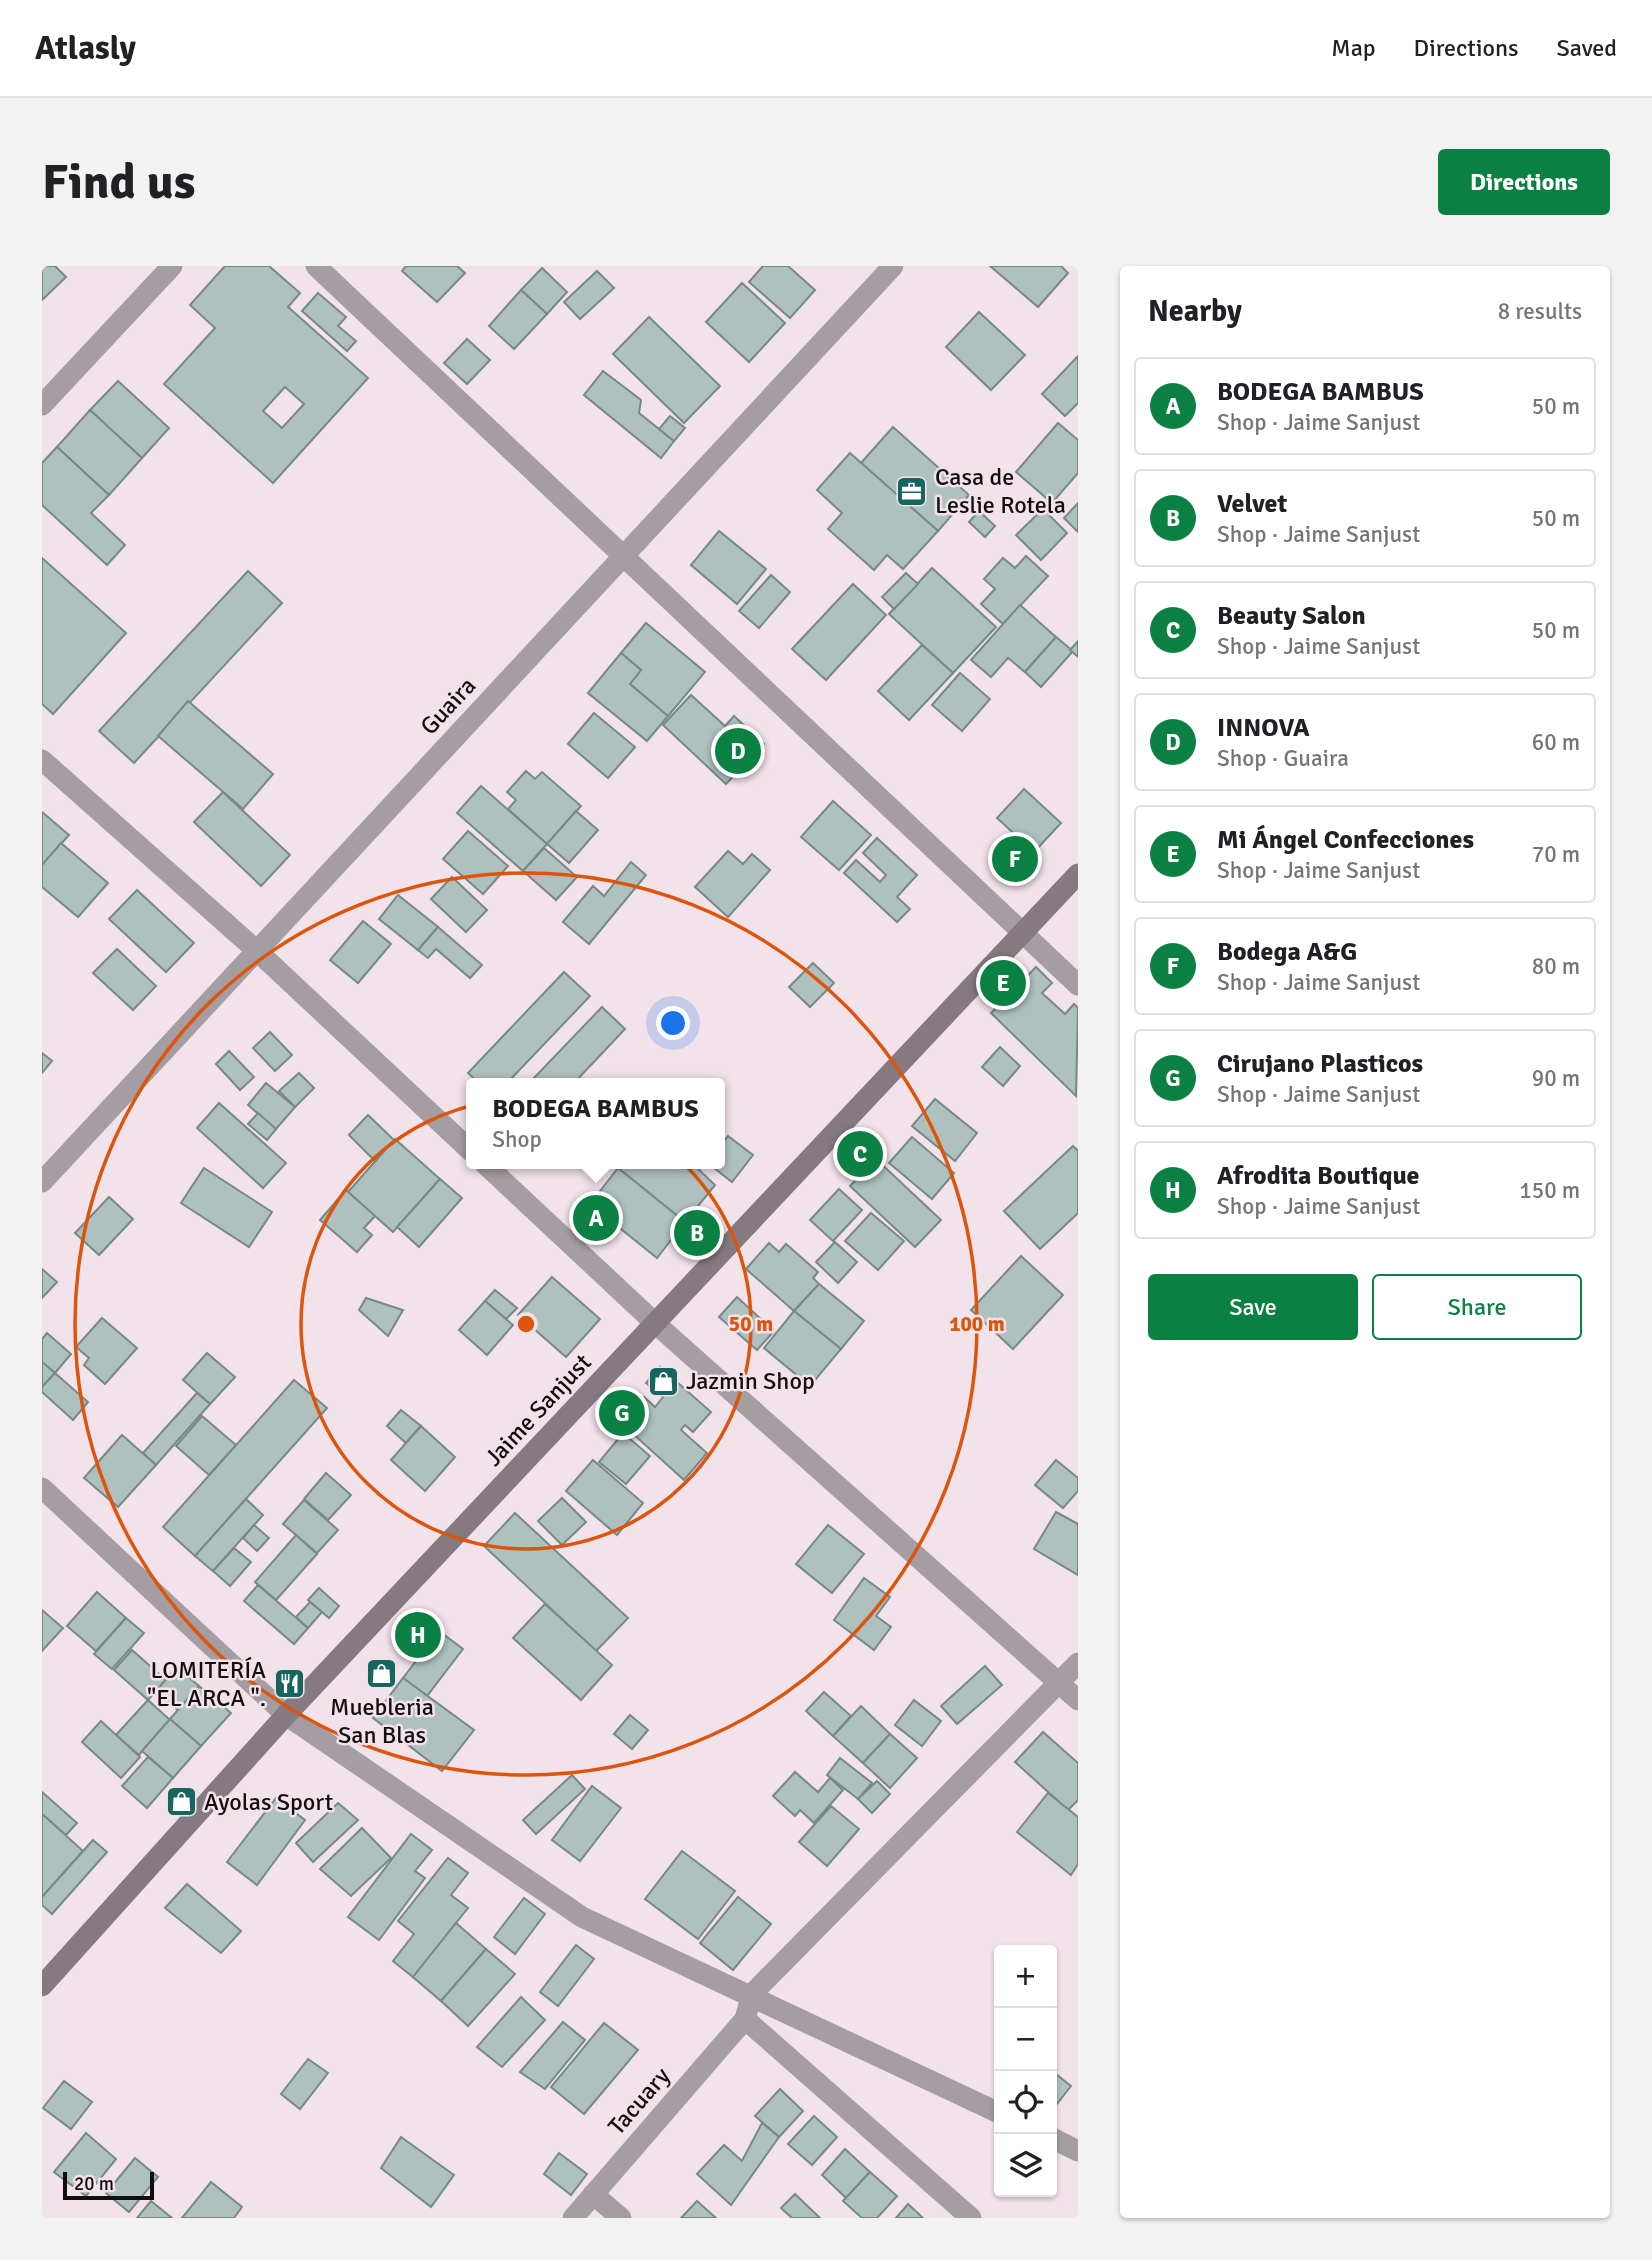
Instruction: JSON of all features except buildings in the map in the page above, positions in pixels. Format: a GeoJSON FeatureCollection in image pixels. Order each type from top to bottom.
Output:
{"type":"FeatureCollection","features":[{"type":"Feature","properties":{"kind":"main road","name":"Jaime Sanjust"},"geometry":{"type":"LineString","coordinates":[[42,1986],[286,1715],[1078,874]]}},
{"type":"Feature","properties":{"kind":"street"},"geometry":{"type":"LineString","coordinates":[[42,405],[172,266]]}},
{"type":"Feature","properties":{"kind":"street"},"geometry":{"type":"LineString","coordinates":[[316,266],[1078,985]]}},
{"type":"Feature","properties":{"kind":"street","name":"Guaira"},"geometry":{"type":"LineString","coordinates":[[42,1182],[893,266]]}},
{"type":"Feature","properties":{"kind":"street"},"geometry":{"type":"LineString","coordinates":[[42,760],[257,951],[466,1146]]}},
{"type":"Feature","properties":{"kind":"street"},"geometry":{"type":"LineString","coordinates":[[490,1169],[656,1324],[1078,1700]]}},
{"type":"Feature","properties":{"kind":"street"},"geometry":{"type":"LineString","coordinates":[[42,1489],[286,1715],[582,1917],[752,1994],[994,2111]]}},
{"type":"Feature","properties":{"kind":"street"},"geometry":{"type":"LineString","coordinates":[[971,2218],[745,2019],[752,1994],[1078,1664]]}},
{"type":"Feature","properties":{"kind":"street","name":"Tacuary"},"geometry":{"type":"LineString","coordinates":[[573,2218],[745,2019]]}},
{"type":"Feature","properties":{"kind":"street"},"geometry":{"type":"LineString","coordinates":[[1057,2140],[1078,2151]]}},
{"type":"Feature","properties":{"kind":"street"},"geometry":{"type":"LineString","coordinates":[[593,2194],[621,2218]]}},
{"type":"Feature","properties":{"kind":"place","name":"Casa de Leslie Rotela"},"geometry":{"type":"Point","coordinates":[912,491]}},
{"type":"Feature","properties":{"kind":"place","name":"INNOVA"},"geometry":{"type":"Point","coordinates":[738,751]}},
{"type":"Feature","properties":{"kind":"place","name":"Bodega A&G"},"geometry":{"type":"Point","coordinates":[1015,859]}},
{"type":"Feature","properties":{"kind":"place","name":"Mi Ángel Confecciones"},"geometry":{"type":"Point","coordinates":[1003,983]}},
{"type":"Feature","properties":{"kind":"place","name":"Beauty Salon"},"geometry":{"type":"Point","coordinates":[860,1154]}},
{"type":"Feature","properties":{"kind":"place","name":"BODEGA BAMBUS"},"geometry":{"type":"Point","coordinates":[596,1218]}},
{"type":"Feature","properties":{"kind":"place","name":"Velvet"},"geometry":{"type":"Point","coordinates":[697,1233]}},
{"type":"Feature","properties":{"kind":"place","name":"Jazmin Shop"},"geometry":{"type":"Point","coordinates":[663,1381]}},
{"type":"Feature","properties":{"kind":"place","name":"Cirujano Plasticos"},"geometry":{"type":"Point","coordinates":[622,1413]}},
{"type":"Feature","properties":{"kind":"place","name":"Afrodita Boutique"},"geometry":{"type":"Point","coordinates":[418,1635]}},
{"type":"Feature","properties":{"kind":"place","name":"Muebleria San Blas"},"geometry":{"type":"Point","coordinates":[382,1673]}},
{"type":"Feature","properties":{"kind":"place","name":"LOMITERÍA \"EL ARCA \"."},"geometry":{"type":"Point","coordinates":[289,1684]}},
{"type":"Feature","properties":{"kind":"place","name":"Ayolas Sport"},"geometry":{"type":"Point","coordinates":[181,1802]}}]}
